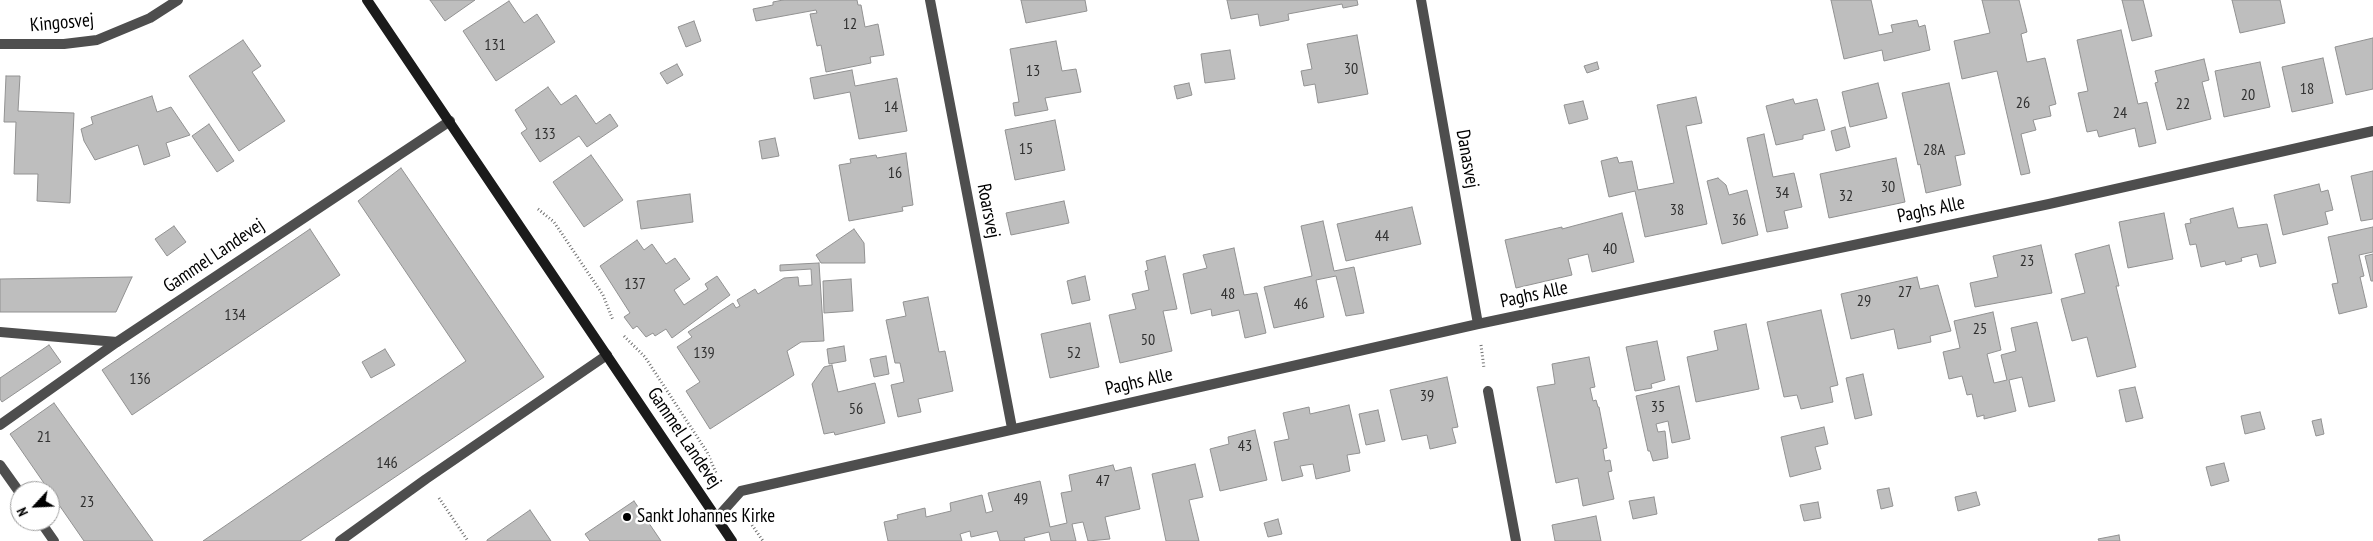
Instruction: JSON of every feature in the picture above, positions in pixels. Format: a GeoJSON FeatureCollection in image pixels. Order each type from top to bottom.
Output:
{"type":"FeatureCollection","features":[{"type":"Feature","properties":{"kind":"street","name":"Kingosvej"},"geometry":{"type":"LineString","coordinates":[[0,44],[64,44],[97,40],[150,18],[178,0]]}},
{"type":"Feature","properties":{"kind":"street","name":"Gammel Landevej"},"geometry":{"type":"LineString","coordinates":[[367,0],[732,541]]}},
{"type":"Feature","properties":{"kind":"street","name":"Roarsvej"},"geometry":{"type":"LineString","coordinates":[[930,0],[1012,428]]}},
{"type":"Feature","properties":{"kind":"street","name":"Danasvej"},"geometry":{"type":"LineString","coordinates":[[1420,0],[1478,324]]}},
{"type":"Feature","properties":{"kind":"street","name":"Gammel Landevej"},"geometry":{"type":"LineString","coordinates":[[0,424],[117,342],[450,121]]}},
{"type":"Feature","properties":{"kind":"street","name":"Paghs Alle"},"geometry":{"type":"LineString","coordinates":[[716,519],[741,491],[1012,428],[1478,324],[2049,204],[2373,131]]}},
{"type":"Feature","properties":{"kind":"street"},"geometry":{"type":"LineString","coordinates":[[0,332],[117,342]]}},
{"type":"Feature","properties":{"kind":"street"},"geometry":{"type":"LineString","coordinates":[[340,541],[426,479],[607,355]]}},
{"type":"Feature","properties":{"kind":"street"},"geometry":{"type":"LineString","coordinates":[[1488,391],[1516,541]]}},
{"type":"Feature","properties":{"kind":"street"},"geometry":{"type":"LineString","coordinates":[[0,465],[11,481]]}},
{"type":"Feature","properties":{"kind":"path"},"geometry":{"type":"LineString","coordinates":[[532,204],[554,222],[603,295],[617,328]]}},
{"type":"Feature","properties":{"kind":"path"},"geometry":{"type":"LineString","coordinates":[[1478,324],[1488,391]]}},
{"type":"Feature","properties":{"kind":"path"},"geometry":{"type":"LineString","coordinates":[[622,334],[644,357],[708,452],[717,475],[733,500],[763,541]]}},
{"type":"Feature","properties":{"kind":"path"},"geometry":{"type":"LineString","coordinates":[[426,479],[468,541]]}},
{"type":"Feature","properties":{"kind":"building"},"geometry":{"type":"Polygon","coordinates":[[[430,0],[475,0],[445,21],[430,0]]]}},
{"type":"Feature","properties":{"kind":"building"},"geometry":{"type":"Polygon","coordinates":[[[783,0],[857,0],[858,5],[861,5],[865,27],[878,24],[884,55],[870,57],[871,63],[826,72],[821,45],[817,46],[810,14],[817,13],[816,10],[756,21],[753,9],[773,5],[773,2],[783,0]]]}},
{"type":"Feature","properties":{"kind":"building"},"geometry":{"type":"Polygon","coordinates":[[[1021,0],[1085,0],[1087,11],[1026,23],[1021,0]]]}},
{"type":"Feature","properties":{"kind":"building"},"geometry":{"type":"Polygon","coordinates":[[[1227,0],[1357,0],[1358,5],[1343,8],[1342,4],[1288,14],[1289,20],[1260,26],[1258,14],[1231,19],[1227,0]]]}},
{"type":"Feature","properties":{"kind":"building"},"geometry":{"type":"Polygon","coordinates":[[[1831,0],[1871,0],[1879,35],[1893,32],[1891,25],[1917,20],[1919,27],[1925,25],[1930,50],[1884,61],[1882,50],[1844,59],[1831,0]]]}},
{"type":"Feature","properties":{"kind":"building"},"geometry":{"type":"Polygon","coordinates":[[[1982,0],[2019,0],[2027,32],[2021,34],[2027,62],[2045,58],[2056,104],[2049,106],[2051,116],[2033,120],[2036,130],[2021,134],[2030,173],[2021,175],[1997,71],[1962,79],[1954,41],[1990,33],[1982,0]]]}},
{"type":"Feature","properties":{"kind":"building"},"geometry":{"type":"Polygon","coordinates":[[[2122,0],[2143,0],[2152,36],[2132,41],[2122,0]]]}},
{"type":"Feature","properties":{"kind":"building"},"geometry":{"type":"Polygon","coordinates":[[[2232,0],[2280,0],[2285,23],[2240,33],[2232,0]]]}},
{"type":"Feature","properties":{"kind":"building"},"geometry":{"type":"Polygon","coordinates":[[[509,1],[524,23],[537,14],[555,42],[496,81],[463,31],[509,1]]]}},
{"type":"Feature","properties":{"kind":"building"},"geometry":{"type":"Polygon","coordinates":[[[694,21],[701,41],[686,47],[678,27],[694,21]]]}},
{"type":"Feature","properties":{"kind":"building"},"geometry":{"type":"Polygon","coordinates":[[[2121,30],[2138,104],[2147,102],[2156,143],[2139,147],[2135,128],[2099,137],[2097,130],[2087,132],[2078,93],[2088,91],[2077,40],[2121,30]]]}},
{"type":"Feature","properties":{"kind":"building"},"geometry":{"type":"Polygon","coordinates":[[[1357,35],[1368,94],[1318,103],[1315,84],[1304,86],[1301,71],[1312,69],[1307,44],[1357,35]]]}},
{"type":"Feature","properties":{"kind":"building"},"geometry":{"type":"Polygon","coordinates":[[[2373,38],[2373,89],[2346,95],[2335,47],[2373,38]]]}},
{"type":"Feature","properties":{"kind":"building"},"geometry":{"type":"Polygon","coordinates":[[[243,40],[261,66],[252,72],[285,121],[239,151],[189,76],[243,40]]]}},
{"type":"Feature","properties":{"kind":"building"},"geometry":{"type":"Polygon","coordinates":[[[1056,41],[1062,71],[1076,69],[1081,92],[1045,98],[1048,110],[1015,116],[1013,103],[1019,102],[1010,49],[1056,41]]]}},
{"type":"Feature","properties":{"kind":"building"},"geometry":{"type":"Polygon","coordinates":[[[1230,50],[1235,79],[1205,83],[1201,54],[1230,50]]]}},
{"type":"Feature","properties":{"kind":"building"},"geometry":{"type":"Polygon","coordinates":[[[2323,58],[2333,103],[2292,112],[2282,67],[2323,58]]]}},
{"type":"Feature","properties":{"kind":"building"},"geometry":{"type":"Polygon","coordinates":[[[2204,59],[2209,80],[2202,82],[2211,119],[2167,130],[2155,83],[2158,82],[2155,71],[2204,59]]]}},
{"type":"Feature","properties":{"kind":"building"},"geometry":{"type":"Polygon","coordinates":[[[1597,62],[1599,69],[1587,73],[1584,66],[1597,62]]]}},
{"type":"Feature","properties":{"kind":"building"},"geometry":{"type":"Polygon","coordinates":[[[2260,62],[2270,107],[2224,117],[2215,71],[2260,62]]]}},
{"type":"Feature","properties":{"kind":"building"},"geometry":{"type":"Polygon","coordinates":[[[677,64],[683,75],[667,84],[660,73],[677,64]]]}},
{"type":"Feature","properties":{"kind":"building"},"geometry":{"type":"Polygon","coordinates":[[[852,70],[855,86],[897,78],[907,131],[859,139],[850,92],[814,99],[810,78],[852,70]]]}},
{"type":"Feature","properties":{"kind":"building"},"geometry":{"type":"Polygon","coordinates":[[[6,76],[20,76],[18,111],[74,113],[70,203],[37,201],[38,174],[14,174],[16,122],[4,122],[6,76]]]}},
{"type":"Feature","properties":{"kind":"building"},"geometry":{"type":"Polygon","coordinates":[[[1189,83],[1192,95],[1177,99],[1174,86],[1189,83]]]}},
{"type":"Feature","properties":{"kind":"building"},"geometry":{"type":"Polygon","coordinates":[[[1878,83],[1887,118],[1850,127],[1842,92],[1878,83]]]}},
{"type":"Feature","properties":{"kind":"building"},"geometry":{"type":"Polygon","coordinates":[[[1949,83],[1965,154],[1955,156],[1961,185],[1926,193],[1902,93],[1949,83]]]}},
{"type":"Feature","properties":{"kind":"building"},"geometry":{"type":"Polygon","coordinates":[[[548,87],[561,105],[576,95],[596,124],[610,114],[618,126],[587,147],[579,136],[540,162],[521,133],[527,129],[515,110],[548,87]]]}},
{"type":"Feature","properties":{"kind":"building"},"geometry":{"type":"Polygon","coordinates":[[[152,96],[157,112],[171,107],[190,135],[166,143],[170,156],[144,165],[138,145],[95,160],[84,141],[81,129],[93,124],[91,117],[152,96]]]}},
{"type":"Feature","properties":{"kind":"building"},"geometry":{"type":"Polygon","coordinates":[[[1696,97],[1702,123],[1686,126],[1707,224],[1645,237],[1635,191],[1609,197],[1601,161],[1617,157],[1619,163],[1632,161],[1638,190],[1674,183],[1657,105],[1696,97]]]}},
{"type":"Feature","properties":{"kind":"building"},"geometry":{"type":"Polygon","coordinates":[[[1793,99],[1795,104],[1817,99],[1825,130],[1803,135],[1803,139],[1776,145],[1766,106],[1793,99]]]}},
{"type":"Feature","properties":{"kind":"building"},"geometry":{"type":"Polygon","coordinates":[[[1583,101],[1588,119],[1569,124],[1564,105],[1583,101]]]}},
{"type":"Feature","properties":{"kind":"building"},"geometry":{"type":"Polygon","coordinates":[[[1055,120],[1065,170],[1015,180],[1005,130],[1055,120]]]}},
{"type":"Feature","properties":{"kind":"building"},"geometry":{"type":"Polygon","coordinates":[[[209,124],[234,161],[217,172],[192,136],[209,124]]]}},
{"type":"Feature","properties":{"kind":"building"},"geometry":{"type":"Polygon","coordinates":[[[1845,127],[1850,147],[1836,151],[1831,131],[1845,127]]]}},
{"type":"Feature","properties":{"kind":"building"},"geometry":{"type":"Polygon","coordinates":[[[1764,134],[1773,177],[1794,173],[1802,207],[1784,211],[1788,228],[1767,232],[1747,138],[1764,134]]]}},
{"type":"Feature","properties":{"kind":"building"},"geometry":{"type":"Polygon","coordinates":[[[775,138],[779,156],[762,159],[759,141],[775,138]]]}},
{"type":"Feature","properties":{"kind":"building"},"geometry":{"type":"Polygon","coordinates":[[[906,153],[913,205],[902,207],[903,211],[849,221],[839,165],[851,163],[850,159],[876,155],[877,158],[906,153]]]}},
{"type":"Feature","properties":{"kind":"building"},"geometry":{"type":"Polygon","coordinates":[[[591,155],[623,200],[584,227],[553,182],[591,155]]]}},
{"type":"Feature","properties":{"kind":"building"},"geometry":{"type":"Polygon","coordinates":[[[1896,158],[1905,202],[1829,218],[1820,174],[1896,158]]]}},
{"type":"Feature","properties":{"kind":"building"},"geometry":{"type":"Polygon","coordinates":[[[401,168],[544,377],[300,541],[203,541],[466,361],[358,201],[401,168]]]}},
{"type":"Feature","properties":{"kind":"building"},"geometry":{"type":"Polygon","coordinates":[[[2373,171],[2373,219],[2361,221],[2351,176],[2373,171]]]}},
{"type":"Feature","properties":{"kind":"building"},"geometry":{"type":"Polygon","coordinates":[[[1718,178],[1726,185],[1729,195],[1747,190],[1758,235],[1722,244],[1707,181],[1718,178]]]}},
{"type":"Feature","properties":{"kind":"building"},"geometry":{"type":"Polygon","coordinates":[[[2319,184],[2321,192],[2328,190],[2333,210],[2325,212],[2328,224],[2283,235],[2274,195],[2319,184]]]}},
{"type":"Feature","properties":{"kind":"building"},"geometry":{"type":"Polygon","coordinates":[[[690,194],[693,222],[641,229],[637,201],[690,194]]]}},
{"type":"Feature","properties":{"kind":"building"},"geometry":{"type":"Polygon","coordinates":[[[1064,201],[1069,223],[1011,235],[1006,213],[1064,201]]]}},
{"type":"Feature","properties":{"kind":"building"},"geometry":{"type":"Polygon","coordinates":[[[1412,207],[1421,244],[1346,261],[1337,224],[1412,207]]]}},
{"type":"Feature","properties":{"kind":"building"},"geometry":{"type":"Polygon","coordinates":[[[2233,208],[2238,228],[2267,224],[2276,263],[2260,267],[2257,254],[2241,258],[2242,261],[2226,265],[2225,261],[2201,267],[2196,244],[2190,245],[2185,224],[2191,223],[2190,219],[2233,208]]]}},
{"type":"Feature","properties":{"kind":"building"},"geometry":{"type":"Polygon","coordinates":[[[1622,213],[1634,262],[1592,272],[1588,254],[1568,259],[1572,275],[1516,288],[1505,240],[1562,227],[1562,229],[1622,213]]]}},
{"type":"Feature","properties":{"kind":"building"},"geometry":{"type":"Polygon","coordinates":[[[2164,213],[2173,259],[2128,268],[2119,222],[2164,213]]]}},
{"type":"Feature","properties":{"kind":"building"},"geometry":{"type":"Polygon","coordinates":[[[1323,221],[1334,271],[1354,267],[1364,313],[1346,316],[1336,276],[1316,280],[1324,317],[1274,328],[1264,287],[1312,276],[1301,226],[1323,221]]]}},
{"type":"Feature","properties":{"kind":"building"},"geometry":{"type":"Polygon","coordinates":[[[174,226],[186,242],[167,256],[155,239],[174,226]]]}},
{"type":"Feature","properties":{"kind":"building"},"geometry":{"type":"Polygon","coordinates":[[[2373,227],[2373,252],[2359,255],[2364,276],[2360,277],[2367,307],[2339,314],[2332,284],[2338,283],[2328,237],[2373,227]]]}},
{"type":"Feature","properties":{"kind":"building"},"geometry":{"type":"Polygon","coordinates":[[[310,229],[340,275],[132,415],[102,370],[310,229]]]}},
{"type":"Feature","properties":{"kind":"building"},"geometry":{"type":"Polygon","coordinates":[[[854,229],[864,243],[865,263],[821,263],[816,255],[854,229]]]}},
{"type":"Feature","properties":{"kind":"building"},"geometry":{"type":"Polygon","coordinates":[[[637,240],[644,250],[652,244],[666,264],[675,258],[690,279],[674,290],[684,305],[708,289],[705,284],[717,276],[730,295],[672,338],[666,329],[655,336],[653,333],[646,337],[637,326],[633,329],[624,317],[630,313],[600,266],[637,240]]]}},
{"type":"Feature","properties":{"kind":"building"},"geometry":{"type":"Polygon","coordinates":[[[2041,245],[2052,293],[1975,307],[1970,283],[1998,277],[1993,256],[2041,245]]]}},
{"type":"Feature","properties":{"kind":"building"},"geometry":{"type":"Polygon","coordinates":[[[2109,245],[2119,286],[2116,286],[2136,367],[2097,377],[2087,337],[2072,341],[2061,299],[2085,293],[2075,254],[2109,245]]]}},
{"type":"Feature","properties":{"kind":"building"},"geometry":{"type":"Polygon","coordinates":[[[1234,248],[1244,295],[1257,293],[1266,333],[1245,338],[1239,310],[1212,316],[1211,309],[1191,314],[1183,274],[1207,268],[1203,255],[1234,248]]]}},
{"type":"Feature","properties":{"kind":"building"},"geometry":{"type":"Polygon","coordinates":[[[2373,254],[2373,281],[2371,281],[2365,256],[2373,254]]]}},
{"type":"Feature","properties":{"kind":"building"},"geometry":{"type":"Polygon","coordinates":[[[1165,256],[1177,309],[1163,311],[1172,351],[1120,363],[1109,315],[1136,309],[1132,294],[1149,290],[1145,271],[1148,270],[1146,261],[1165,256]]]}},
{"type":"Feature","properties":{"kind":"building"},"geometry":{"type":"Polygon","coordinates":[[[819,263],[824,341],[801,342],[787,351],[794,375],[710,429],[686,391],[700,382],[677,347],[692,337],[688,332],[733,303],[736,308],[740,306],[737,300],[755,289],[758,294],[784,278],[798,277],[799,286],[812,285],[811,269],[780,271],[780,265],[819,263]]]}},
{"type":"Feature","properties":{"kind":"building"},"geometry":{"type":"Polygon","coordinates":[[[1085,276],[1090,300],[1072,304],[1067,281],[1085,276]]]}},
{"type":"Feature","properties":{"kind":"building"},"geometry":{"type":"Polygon","coordinates":[[[132,277],[116,312],[0,312],[0,279],[132,277]]]}},
{"type":"Feature","properties":{"kind":"building"},"geometry":{"type":"Polygon","coordinates":[[[1917,277],[1920,289],[1938,285],[1951,331],[1930,336],[1931,342],[1898,349],[1894,329],[1851,339],[1841,294],[1917,277]]]}},
{"type":"Feature","properties":{"kind":"building"},"geometry":{"type":"Polygon","coordinates":[[[851,279],[853,311],[824,313],[823,281],[851,279]]]}},
{"type":"Feature","properties":{"kind":"building"},"geometry":{"type":"Polygon","coordinates":[[[928,297],[939,352],[945,351],[953,391],[918,399],[921,412],[898,417],[891,385],[904,382],[900,363],[895,363],[886,320],[906,316],[903,302],[928,297]]]}},
{"type":"Feature","properties":{"kind":"building"},"geometry":{"type":"Polygon","coordinates":[[[1821,310],[1838,385],[1830,387],[1833,402],[1801,409],[1797,395],[1784,397],[1767,322],[1821,310]]]}},
{"type":"Feature","properties":{"kind":"building"},"geometry":{"type":"Polygon","coordinates":[[[1993,312],[2001,350],[1987,354],[1994,383],[2007,380],[2001,355],[2016,351],[2011,328],[2037,322],[2055,401],[2029,407],[2022,377],[2009,380],[2016,411],[1984,419],[1984,415],[1977,417],[1972,394],[1967,395],[1962,376],[1949,379],[1943,352],[1960,348],[1954,321],[1993,312]]]}},
{"type":"Feature","properties":{"kind":"building"},"geometry":{"type":"Polygon","coordinates":[[[1090,323],[1099,367],[1050,378],[1041,334],[1090,323]]]}},
{"type":"Feature","properties":{"kind":"building"},"geometry":{"type":"Polygon","coordinates":[[[1746,324],[1759,389],[1696,402],[1687,357],[1718,350],[1714,331],[1746,324]]]}},
{"type":"Feature","properties":{"kind":"building"},"geometry":{"type":"Polygon","coordinates":[[[1657,341],[1665,380],[1651,384],[1652,388],[1635,391],[1626,347],[1657,341]]]}},
{"type":"Feature","properties":{"kind":"building"},"geometry":{"type":"Polygon","coordinates":[[[49,345],[61,362],[2,402],[0,399],[0,378],[49,345]]]}},
{"type":"Feature","properties":{"kind":"building"},"geometry":{"type":"Polygon","coordinates":[[[844,346],[846,361],[829,364],[827,349],[844,346]]]}},
{"type":"Feature","properties":{"kind":"building"},"geometry":{"type":"Polygon","coordinates":[[[385,349],[395,365],[371,378],[362,362],[385,349]]]}},
{"type":"Feature","properties":{"kind":"building"},"geometry":{"type":"Polygon","coordinates":[[[886,356],[889,374],[874,377],[870,359],[886,356]]]}},
{"type":"Feature","properties":{"kind":"building"},"geometry":{"type":"Polygon","coordinates":[[[1589,357],[1595,387],[1590,388],[1593,401],[1596,400],[1599,407],[1607,448],[1603,449],[1605,461],[1610,460],[1612,471],[1608,472],[1614,499],[1583,506],[1578,478],[1556,483],[1537,387],[1555,384],[1552,364],[1589,357]]]}},
{"type":"Feature","properties":{"kind":"building"},"geometry":{"type":"Polygon","coordinates":[[[832,365],[838,392],[875,383],[885,423],[835,435],[834,432],[824,434],[812,384],[824,367],[832,365]]]}},
{"type":"Feature","properties":{"kind":"building"},"geometry":{"type":"Polygon","coordinates":[[[1863,374],[1872,415],[1855,419],[1846,378],[1863,374]]]}},
{"type":"Feature","properties":{"kind":"building"},"geometry":{"type":"Polygon","coordinates":[[[1447,377],[1458,427],[1452,428],[1456,443],[1430,449],[1427,435],[1402,440],[1390,390],[1447,377]]]}},
{"type":"Feature","properties":{"kind":"building"},"geometry":{"type":"Polygon","coordinates":[[[1679,386],[1690,439],[1672,443],[1668,421],[1656,424],[1658,432],[1665,431],[1668,458],[1653,461],[1650,451],[1648,451],[1636,396],[1679,386]]]}},
{"type":"Feature","properties":{"kind":"building"},"geometry":{"type":"Polygon","coordinates":[[[2135,387],[2143,418],[2126,422],[2119,390],[2135,387]]]}},
{"type":"Feature","properties":{"kind":"building"},"geometry":{"type":"Polygon","coordinates":[[[54,403],[153,541],[84,541],[60,506],[60,481],[43,481],[10,434],[54,403]]]}},
{"type":"Feature","properties":{"kind":"building"},"geometry":{"type":"Polygon","coordinates":[[[1349,405],[1360,453],[1347,455],[1350,471],[1316,479],[1313,464],[1300,466],[1303,476],[1282,481],[1274,442],[1289,439],[1283,413],[1309,407],[1310,414],[1349,405]]]}},
{"type":"Feature","properties":{"kind":"building"},"geometry":{"type":"Polygon","coordinates":[[[1378,410],[1385,441],[1366,445],[1359,414],[1378,410]]]}},
{"type":"Feature","properties":{"kind":"building"},"geometry":{"type":"Polygon","coordinates":[[[2260,412],[2265,429],[2245,434],[2241,416],[2260,412]]]}},
{"type":"Feature","properties":{"kind":"building"},"geometry":{"type":"Polygon","coordinates":[[[2321,419],[2324,434],[2316,436],[2312,421],[2321,419]]]}},
{"type":"Feature","properties":{"kind":"building"},"geometry":{"type":"Polygon","coordinates":[[[1824,427],[1828,444],[1815,447],[1821,469],[1790,477],[1781,437],[1824,427]]]}},
{"type":"Feature","properties":{"kind":"building"},"geometry":{"type":"Polygon","coordinates":[[[1255,430],[1267,480],[1220,491],[1210,449],[1229,444],[1228,437],[1255,430]]]}},
{"type":"Feature","properties":{"kind":"building"},"geometry":{"type":"Polygon","coordinates":[[[2224,463],[2229,481],[2211,486],[2206,467],[2224,463]]]}},
{"type":"Feature","properties":{"kind":"building"},"geometry":{"type":"Polygon","coordinates":[[[1195,464],[1203,497],[1189,500],[1199,541],[1166,541],[1152,474],[1195,464]]]}},
{"type":"Feature","properties":{"kind":"building"},"geometry":{"type":"Polygon","coordinates":[[[1113,465],[1115,471],[1131,467],[1140,509],[1105,517],[1110,539],[1088,541],[1083,522],[1072,524],[1076,541],[1051,541],[1049,532],[1024,538],[1025,541],[1000,541],[997,531],[971,537],[970,531],[960,534],[962,541],[888,541],[884,522],[898,519],[897,515],[925,508],[926,517],[951,511],[950,503],[982,495],[986,513],[993,511],[988,493],[1040,481],[1050,527],[1067,523],[1061,493],[1072,491],[1069,475],[1113,465]]]}},
{"type":"Feature","properties":{"kind":"building"},"geometry":{"type":"Polygon","coordinates":[[[1889,488],[1893,506],[1881,509],[1877,490],[1889,488]]]}},
{"type":"Feature","properties":{"kind":"building"},"geometry":{"type":"Polygon","coordinates":[[[1976,492],[1980,505],[1958,511],[1955,497],[1976,492]]]}},
{"type":"Feature","properties":{"kind":"building"},"geometry":{"type":"Polygon","coordinates":[[[1654,497],[1657,514],[1633,519],[1629,501],[1654,497]]]}},
{"type":"Feature","properties":{"kind":"building","name":"Sankt Johannes Kirke"},"geometry":{"type":"Polygon","coordinates":[[[634,501],[661,541],[590,541],[585,534],[634,501]]]}},
{"type":"Feature","properties":{"kind":"building"},"geometry":{"type":"Polygon","coordinates":[[[1818,502],[1821,518],[1804,521],[1800,505],[1818,502]]]}},
{"type":"Feature","properties":{"kind":"building"},"geometry":{"type":"Polygon","coordinates":[[[530,510],[551,541],[487,541],[487,540],[530,510]]]}},
{"type":"Feature","properties":{"kind":"building"},"geometry":{"type":"Polygon","coordinates":[[[1596,516],[1601,541],[1555,541],[1552,525],[1596,516]]]}},
{"type":"Feature","properties":{"kind":"building"},"geometry":{"type":"Polygon","coordinates":[[[1278,519],[1282,534],[1268,537],[1264,523],[1278,519]]]}},
{"type":"Feature","properties":{"kind":"building"},"geometry":{"type":"Polygon","coordinates":[[[2119,535],[2120,541],[2099,541],[2098,539],[2119,535]]]}},
{"type":"Feature","properties":{"kind":"place","name":"Sankt Johannes Kirke"},"geometry":{"type":"Point","coordinates":[627,517]}}]}
